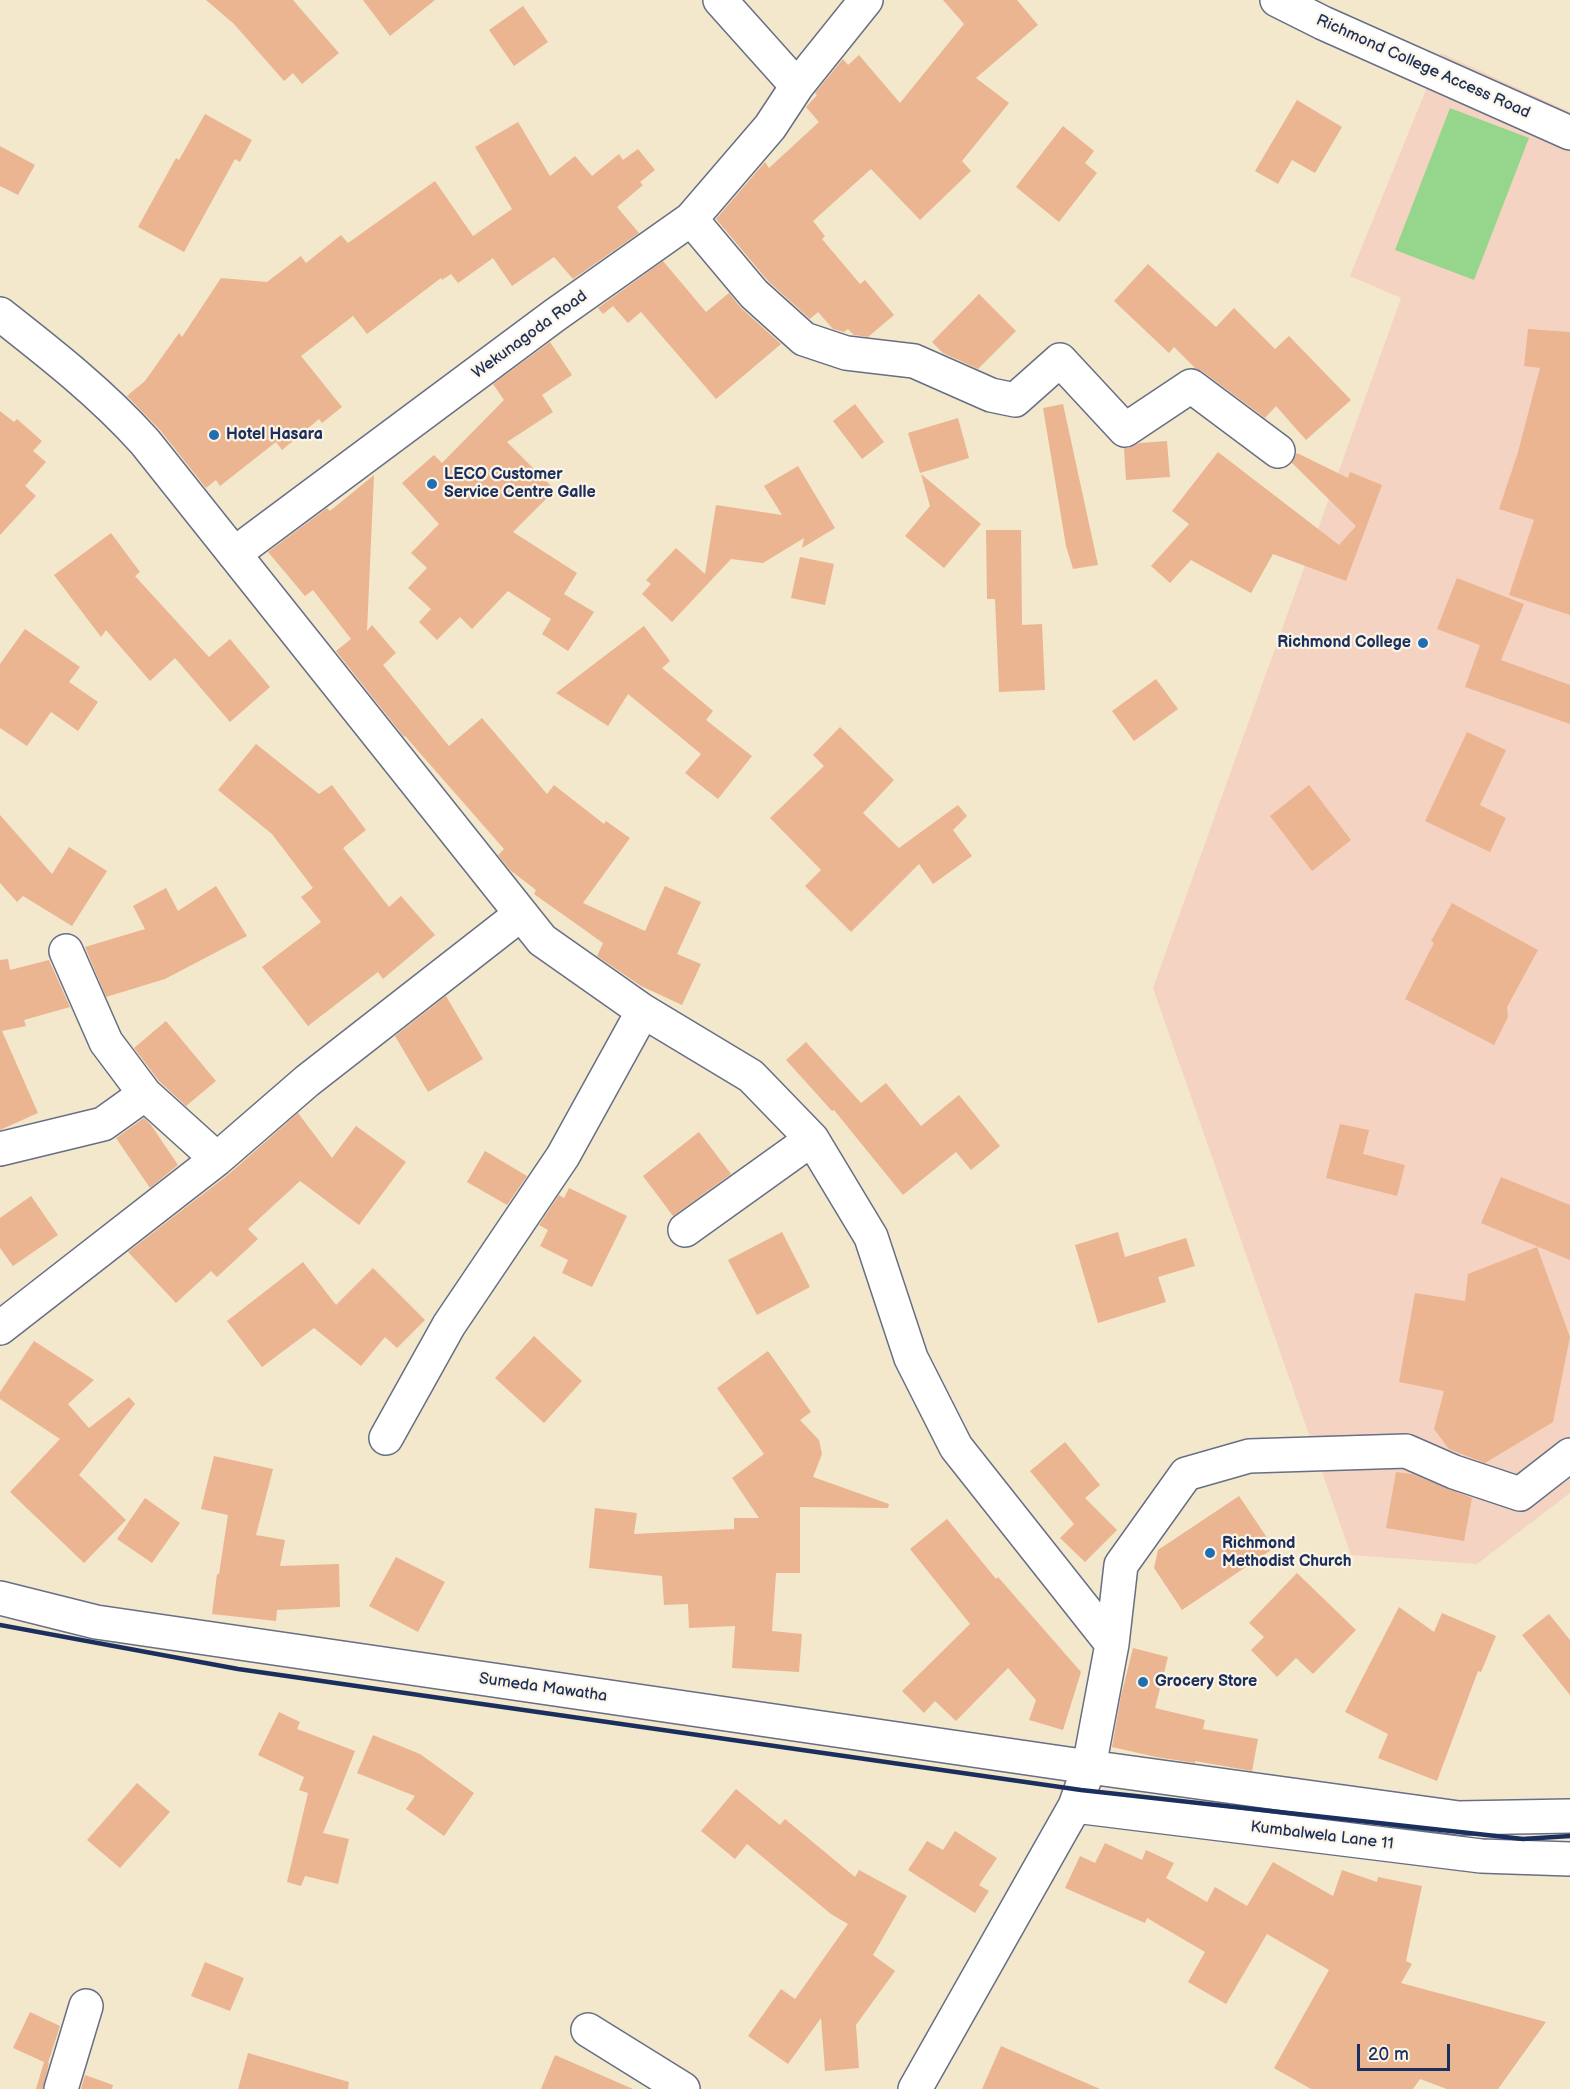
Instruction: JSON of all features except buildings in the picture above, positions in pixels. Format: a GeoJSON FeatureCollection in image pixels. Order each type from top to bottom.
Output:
{"type":"FeatureCollection","features":[{"type":"Feature","properties":{"kind":"street"},"geometry":{"type":"LineString","coordinates":[[720,0],[797,86]]}},
{"type":"Feature","properties":{"kind":"street"},"geometry":{"type":"LineString","coordinates":[[830,45],[866,0]]}},
{"type":"Feature","properties":{"kind":"street"},"geometry":{"type":"LineString","coordinates":[[830,45],[872,0]]}},
{"type":"Feature","properties":{"kind":"street","name":"Richmond College Access Road"},"geometry":{"type":"LineString","coordinates":[[1277,0],[1323,23],[1570,133]]}},
{"type":"Feature","properties":{"kind":"street","name":"Wekunagoda Road"},"geometry":{"type":"LineString","coordinates":[[234,554],[555,315],[691,219],[770,127],[797,86],[830,45]]}},
{"type":"Feature","properties":{"kind":"street"},"geometry":{"type":"LineString","coordinates":[[691,219],[754,294],[804,339],[846,353],[914,360],[991,395],[1015,400],[1060,360],[1125,430],[1191,386],[1278,451]]}},
{"type":"Feature","properties":{"kind":"street"},"geometry":{"type":"LineString","coordinates":[[0,314],[56,358],[121,415],[145,442],[542,940],[643,1011],[751,1076],[813,1138],[871,1237],[911,1358],[956,1447],[1112,1644]]}},
{"type":"Feature","properties":{"kind":"street"},"geometry":{"type":"LineString","coordinates":[[0,1328],[217,1159],[307,1081],[520,914]]}},
{"type":"Feature","properties":{"kind":"street"},"geometry":{"type":"LineString","coordinates":[[66,951],[106,1042],[145,1094],[217,1159]]}},
{"type":"Feature","properties":{"kind":"street"},"geometry":{"type":"LineString","coordinates":[[386,1438],[449,1325],[563,1155],[643,1011]]}},
{"type":"Feature","properties":{"kind":"street"},"geometry":{"type":"LineString","coordinates":[[0,1149],[103,1124],[145,1094]]}},
{"type":"Feature","properties":{"kind":"street"},"geometry":{"type":"LineString","coordinates":[[685,1230],[813,1138]]}},
{"type":"Feature","properties":{"kind":"street"},"geometry":{"type":"LineString","coordinates":[[915,2089],[1075,1806],[1089,1767],[1112,1644],[1121,1565],[1186,1474],[1250,1456],[1406,1451],[1455,1472],[1520,1494],[1570,1455]]}},
{"type":"Feature","properties":{"kind":"street","name":"Sumeda Mawatha"},"geometry":{"type":"LineString","coordinates":[[0,1598],[96,1622],[1089,1767],[1459,1818],[1570,1816]]}},
{"type":"Feature","properties":{"kind":"street","name":"Kumbalwela Lane 11"},"geometry":{"type":"LineString","coordinates":[[1075,1806],[1481,1856],[1570,1859]]}},
{"type":"Feature","properties":{"kind":"street"},"geometry":{"type":"LineString","coordinates":[[61,2089],[86,2006]]}},
{"type":"Feature","properties":{"kind":"street"},"geometry":{"type":"LineString","coordinates":[[588,2030],[683,2089]]}},
{"type":"Feature","properties":{"kind":"shaded area","name":"Richmond College"},"geometry":{"type":"Polygon","coordinates":[[[1441,53],[1570,112],[1570,1493],[1477,1564],[1351,1555],[1153,988],[1401,298],[1350,276],[1441,53]]]}},
{"type":"Feature","properties":{"kind":"green space"},"geometry":{"type":"Polygon","coordinates":[[[1450,108],[1529,138],[1474,280],[1395,250],[1450,108]]]}},
{"type":"Feature","properties":{"kind":"railway"},"geometry":{"type":"LineString","coordinates":[[0,1625],[238,1669],[1081,1790],[1523,1839],[1570,1836]]}},
{"type":"Feature","properties":{"kind":"place","name":"Hotel Hasara"},"geometry":{"type":"Point","coordinates":[214,435]}},
{"type":"Feature","properties":{"kind":"place","name":"LECO Customer Service Centre Galle"},"geometry":{"type":"Point","coordinates":[432,484]}},
{"type":"Feature","properties":{"kind":"place","name":"Richmond College"},"geometry":{"type":"Point","coordinates":[1423,643]}},
{"type":"Feature","properties":{"kind":"place","name":"Richmond Methodist Church"},"geometry":{"type":"Point","coordinates":[1210,1553]}},
{"type":"Feature","properties":{"kind":"place","name":"Grocery Store"},"geometry":{"type":"Point","coordinates":[1143,1682]}}]}
